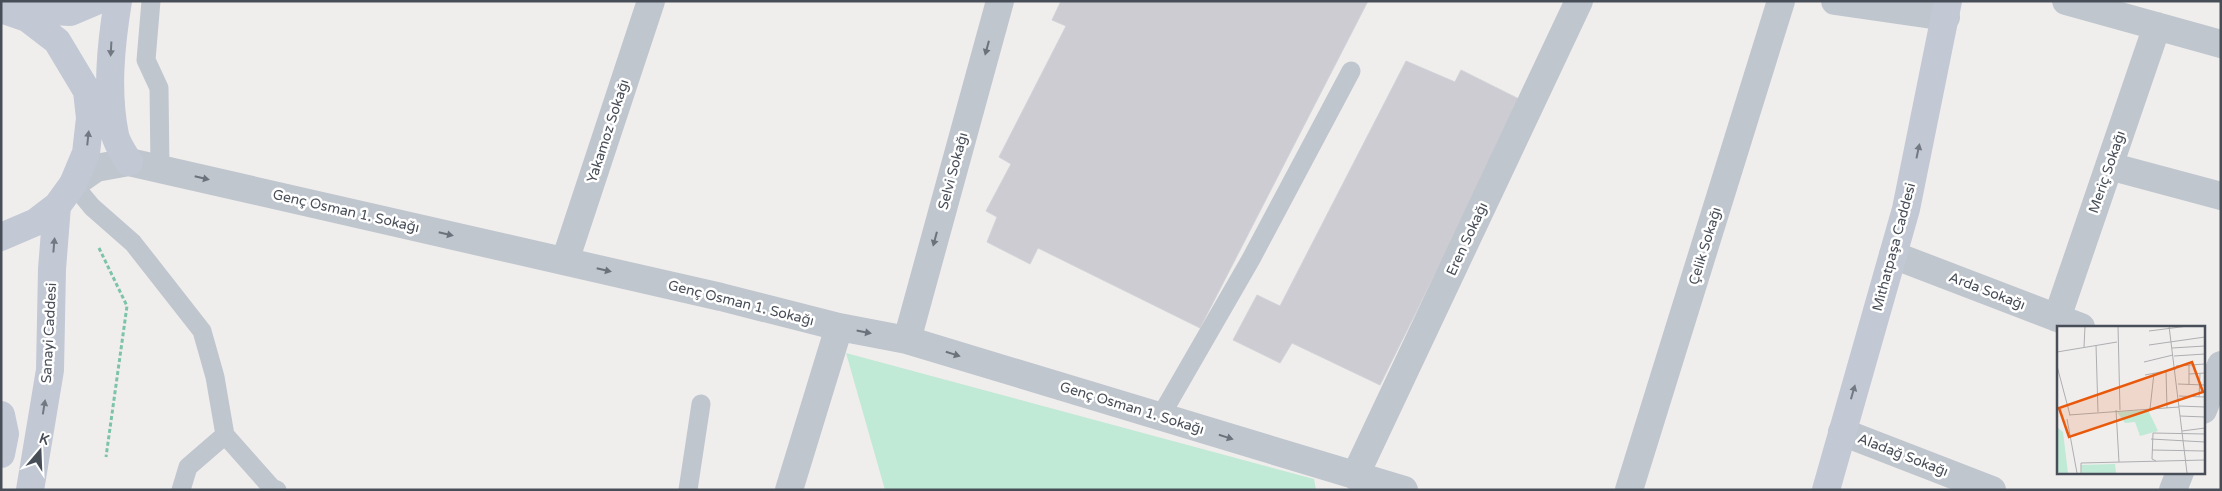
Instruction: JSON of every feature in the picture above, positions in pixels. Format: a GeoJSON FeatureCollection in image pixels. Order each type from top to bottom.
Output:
{"type":"FeatureCollection","features":[{"type":"Feature","properties":{"kind":"main road"},"geometry":{"type":"LineString","coordinates":[[1,8],[38,12],[70,12],[96,1]]}},
{"type":"Feature","properties":{"kind":"main road"},"geometry":{"type":"LineString","coordinates":[[118,1],[111,47],[112,98],[115,136],[129,162]]}},
{"type":"Feature","properties":{"kind":"main road"},"geometry":{"type":"LineString","coordinates":[[1,8],[27,18],[57,41],[88,91],[90,118],[86,153],[73,184],[57,206],[36,222],[1,238]]}},
{"type":"Feature","properties":{"kind":"main road","name":"Mithatpaşa Caddesi"},"geometry":{"type":"LineString","coordinates":[[1826,490],[1906,209],[1947,9]]}},
{"type":"Feature","properties":{"kind":"main road","name":"Sanayi Caddesi"},"geometry":{"type":"LineString","coordinates":[[30,490],[50,370],[52,269],[57,206]]}},
{"type":"Feature","properties":{"kind":"main road"},"geometry":{"type":"LineString","coordinates":[[1,415],[5,434],[1,454]]}},
{"type":"Feature","properties":{"kind":"street","name":"Yakamoz Sokağı"},"geometry":{"type":"LineString","coordinates":[[565,261],[651,1]]}},
{"type":"Feature","properties":{"kind":"street","name":"Selvi Sokağı"},"geometry":{"type":"LineString","coordinates":[[907,340],[1000,1]]}},
{"type":"Feature","properties":{"kind":"street","name":"Eren Sokağı"},"geometry":{"type":"LineString","coordinates":[[1354,476],[1579,1]]}},
{"type":"Feature","properties":{"kind":"street","name":"Çelik Sokağı"},"geometry":{"type":"LineString","coordinates":[[1629,490],[1781,1]]}},
{"type":"Feature","properties":{"kind":"street"},"geometry":{"type":"LineString","coordinates":[[1835,1],[1947,9]]}},
{"type":"Feature","properties":{"kind":"street"},"geometry":{"type":"LineString","coordinates":[[2066,1],[2221,44]]}},
{"type":"Feature","properties":{"kind":"street","name":"Meriç Sokağı"},"geometry":{"type":"LineString","coordinates":[[2069,323],[2109,166],[2157,26]]}},
{"type":"Feature","properties":{"kind":"street","name":"Genç Osman 1. Sokağı"},"geometry":{"type":"LineString","coordinates":[[73,184],[96,168],[129,162],[565,261],[838,327],[907,340],[1404,490]]}},
{"type":"Feature","properties":{"kind":"street"},"geometry":{"type":"LineString","coordinates":[[2109,166],[2221,196]]}},
{"type":"Feature","properties":{"kind":"street","name":"Arda Sokağı"},"geometry":{"type":"LineString","coordinates":[[1893,255],[2069,323]]}},
{"type":"Feature","properties":{"kind":"street"},"geometry":{"type":"LineString","coordinates":[[789,490],[838,327]]}},
{"type":"Feature","properties":{"kind":"street"},"geometry":{"type":"LineString","coordinates":[[2204,407],[2215,374]]}},
{"type":"Feature","properties":{"kind":"street","name":"Aladağ Sokağı"},"geometry":{"type":"LineString","coordinates":[[1842,432],[1992,490]]}},
{"type":"Feature","properties":{"kind":"street"},"geometry":{"type":"LineString","coordinates":[[2173,490],[2179,474]]}},
{"type":"Feature","properties":{"kind":"lane"},"geometry":{"type":"LineString","coordinates":[[151,1],[146,60],[159,88],[160,169]]}},
{"type":"Feature","properties":{"kind":"lane"},"geometry":{"type":"LineString","coordinates":[[1160,417],[1251,259],[1351,71]]}},
{"type":"Feature","properties":{"kind":"lane"},"geometry":{"type":"LineString","coordinates":[[73,184],[92,207],[133,242],[202,331],[215,377],[225,435],[272,488],[277,490]]}},
{"type":"Feature","properties":{"kind":"lane"},"geometry":{"type":"LineString","coordinates":[[688,490],[702,404]]}},
{"type":"Feature","properties":{"kind":"lane"},"geometry":{"type":"LineString","coordinates":[[181,490],[188,467],[225,435]]}},
{"type":"Feature","properties":{"kind":"path"},"geometry":{"type":"LineString","coordinates":[[92,207],[90,230],[127,306],[106,457]]}},
{"type":"Feature","properties":{"kind":"green space"},"geometry":{"type":"Polygon","coordinates":[[[846,353],[1314,479],[1316,490],[885,490],[846,353]]]}},
{"type":"Feature","properties":{"kind":"building"},"geometry":{"type":"Polygon","coordinates":[[[1061,1],[1368,1],[1200,328],[1038,248],[1030,264],[987,242],[997,217],[986,211],[1011,164],[999,157],[1066,26],[1052,20],[1061,1]]]}},
{"type":"Feature","properties":{"kind":"building"},"geometry":{"type":"Polygon","coordinates":[[[1406,61],[1455,82],[1461,70],[1521,100],[1380,385],[1292,343],[1280,363],[1233,340],[1257,295],[1280,306],[1406,61]]]}}]}
